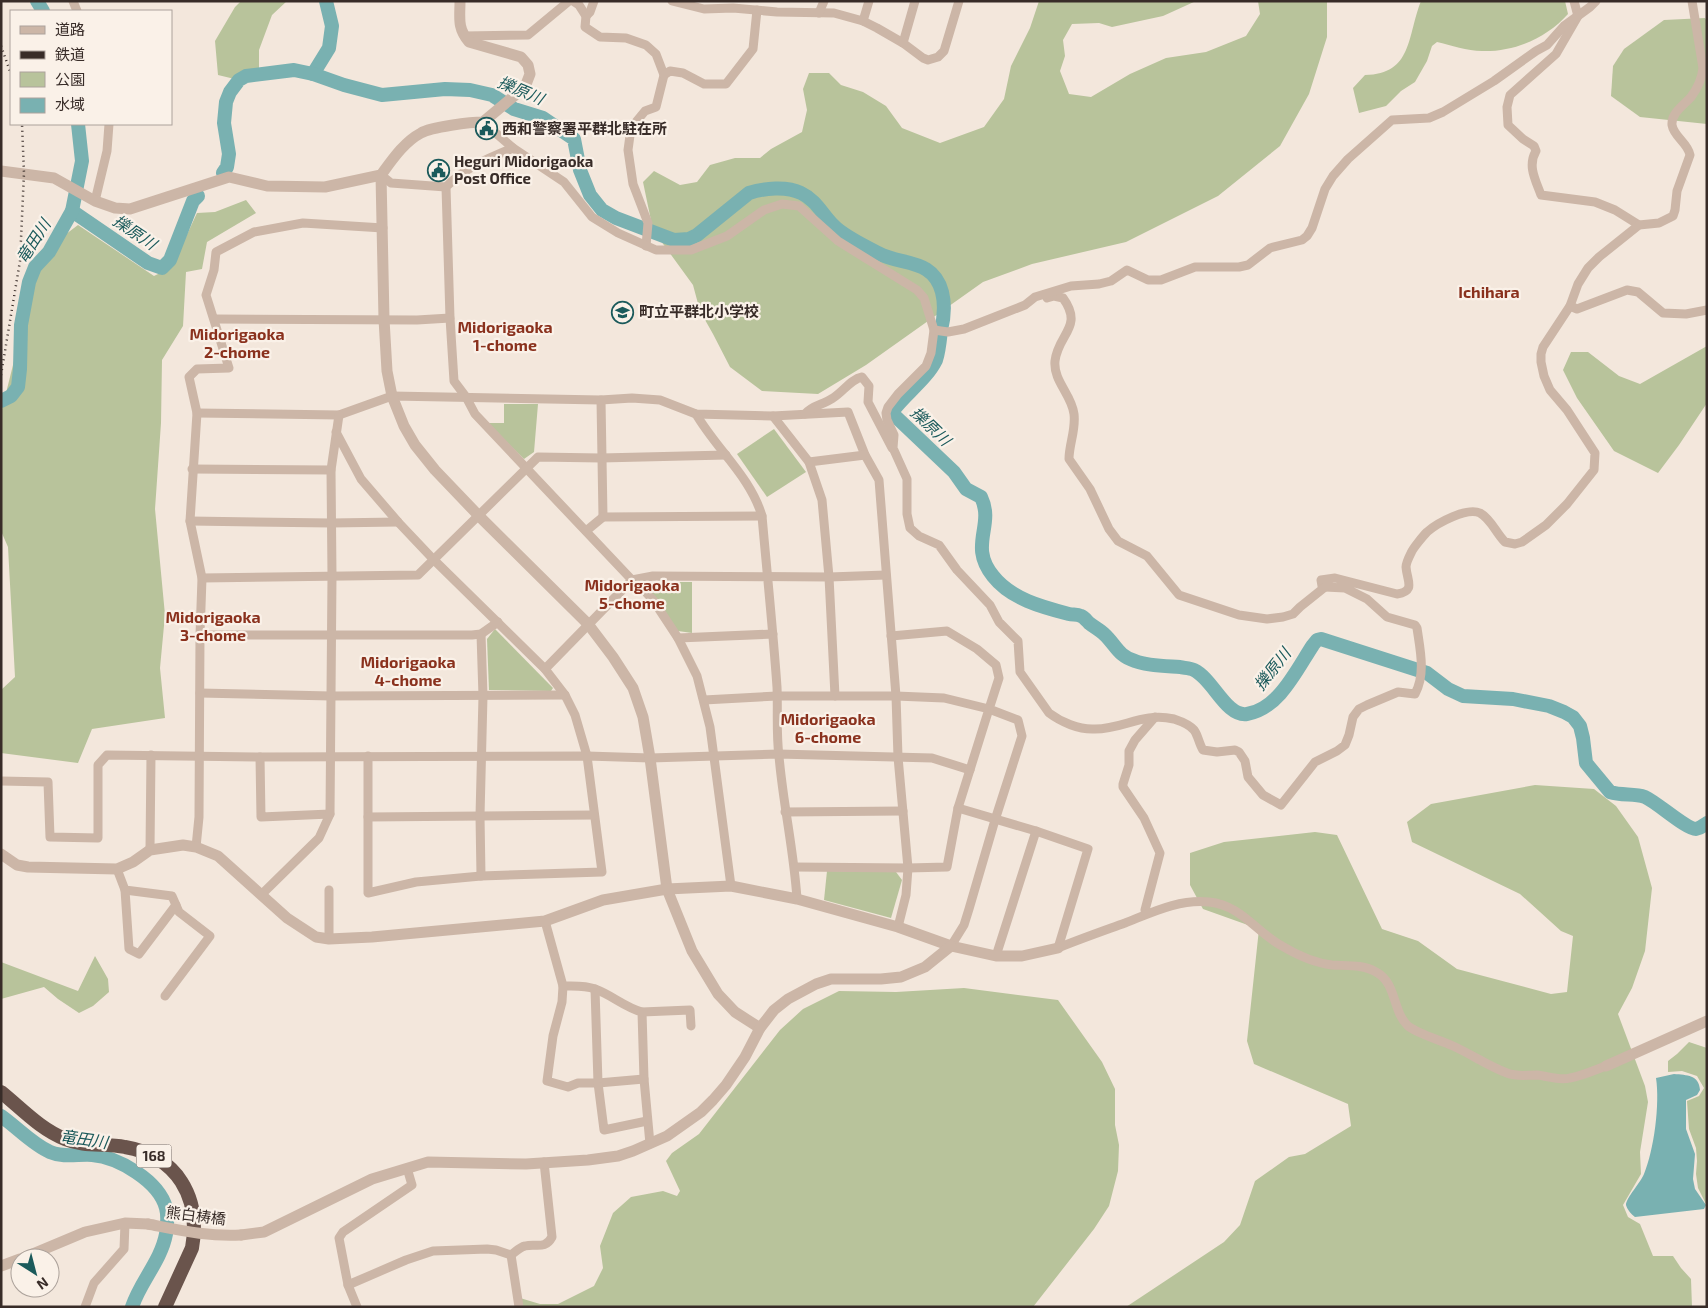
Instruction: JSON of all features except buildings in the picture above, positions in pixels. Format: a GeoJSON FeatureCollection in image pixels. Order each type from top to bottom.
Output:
{"type":"FeatureCollection","features":[{"type":"Feature","properties":{"kind":"highway","name":"168"},"geometry":{"type":"LineString","coordinates":[[1,1092],[39,1125],[67,1140],[83,1144],[123,1146],[136,1149],[162,1161],[175,1172],[189,1197],[193,1212],[194,1237],[192,1248],[165,1307]]}},
{"type":"Feature","properties":{"kind":"street"},"geometry":{"type":"LineString","coordinates":[[460,1],[460,28],[469,42],[521,57],[528,65],[530,74],[525,87],[488,118],[422,132],[399,151],[381,175],[384,319],[387,371],[392,396],[404,426],[416,446],[435,470],[588,624],[633,688],[643,717],[650,758],[667,889],[692,951],[718,994],[735,1012],[760,1028]]}},
{"type":"Feature","properties":{"kind":"street"},"geometry":{"type":"LineString","coordinates":[[464,36],[528,35],[569,1]]}},
{"type":"Feature","properties":{"kind":"street"},"geometry":{"type":"LineString","coordinates":[[573,1],[586,16]]}},
{"type":"Feature","properties":{"kind":"street"},"geometry":{"type":"LineString","coordinates":[[594,1],[590,12],[586,16],[585,27],[600,37],[626,38],[646,45],[656,54],[664,75],[656,107],[645,111],[630,128],[628,150],[634,184],[648,224],[646,241]]}},
{"type":"Feature","properties":{"kind":"street"},"geometry":{"type":"LineString","coordinates":[[672,1],[688,3],[704,9],[734,5],[777,12],[834,13],[863,21],[903,43],[928,60],[938,57],[944,51],[959,1]]}},
{"type":"Feature","properties":{"kind":"street"},"geometry":{"type":"LineString","coordinates":[[777,12],[780,1]]}},
{"type":"Feature","properties":{"kind":"street"},"geometry":{"type":"LineString","coordinates":[[819,13],[824,1]]}},
{"type":"Feature","properties":{"kind":"street"},"geometry":{"type":"LineString","coordinates":[[863,21],[869,1]]}},
{"type":"Feature","properties":{"kind":"street"},"geometry":{"type":"LineString","coordinates":[[903,43],[915,1]]}},
{"type":"Feature","properties":{"kind":"street"},"geometry":{"type":"LineString","coordinates":[[1574,1],[1578,16],[1556,54],[1510,94],[1506,107],[1508,125],[1534,146],[1536,152],[1533,157],[1532,170],[1541,195],[1596,202],[1615,210],[1639,225]]}},
{"type":"Feature","properties":{"kind":"street"},"geometry":{"type":"LineString","coordinates":[[1025,305],[1035,297],[1071,286],[1111,281],[1127,270],[1148,280],[1162,280],[1195,267],[1239,267],[1248,265],[1270,248],[1302,240],[1312,228],[1325,189],[1333,176],[1348,159],[1392,120],[1429,118],[1443,112],[1494,81],[1547,45],[1564,26],[1596,1]]}},
{"type":"Feature","properties":{"kind":"street"},"geometry":{"type":"LineString","coordinates":[[1325,587],[1322,586],[1321,580],[1335,578],[1397,594],[1407,592],[1409,587],[1406,566],[1411,552],[1427,532],[1448,519],[1468,512],[1478,512],[1486,517],[1506,542],[1515,544],[1522,542],[1546,525],[1567,504],[1594,470],[1595,453],[1567,410],[1550,390],[1544,376],[1541,354],[1543,347],[1570,306],[1578,284],[1588,268],[1639,225],[1667,220],[1673,216],[1677,191],[1690,155],[1689,150],[1675,132],[1672,124],[1674,115],[1692,96],[1702,77],[1705,60],[1692,1]]}},
{"type":"Feature","properties":{"kind":"street"},"geometry":{"type":"LineString","coordinates":[[664,75],[670,70],[683,73],[704,84],[726,84],[754,49],[757,10]]}},
{"type":"Feature","properties":{"kind":"street"},"geometry":{"type":"LineString","coordinates":[[488,118],[513,148],[564,182],[592,217],[618,233],[646,241],[656,250],[691,250],[727,236],[764,210],[782,204],[799,206],[838,241],[917,290],[924,298],[939,331],[926,366],[898,394],[888,407],[887,420],[894,435],[893,448]]}},
{"type":"Feature","properties":{"kind":"street"},"geometry":{"type":"LineString","coordinates":[[91,199],[107,151],[110,125]]}},
{"type":"Feature","properties":{"kind":"street"},"geometry":{"type":"LineString","coordinates":[[513,148],[456,176],[446,187],[454,381],[466,397],[475,414],[653,600],[678,638],[697,676],[710,727],[731,886]]}},
{"type":"Feature","properties":{"kind":"street"},"geometry":{"type":"LineString","coordinates":[[1,172],[54,178],[91,199],[115,208],[130,209],[229,177],[267,186],[324,187],[381,175]]}},
{"type":"Feature","properties":{"kind":"street"},"geometry":{"type":"LineString","coordinates":[[381,175],[391,183],[446,187]]}},
{"type":"Feature","properties":{"kind":"street"},"geometry":{"type":"LineString","coordinates":[[196,847],[199,817],[202,578],[190,521],[197,413],[189,377],[197,369],[229,368],[206,295],[214,270],[216,252],[254,232],[303,223],[383,228]]}},
{"type":"Feature","properties":{"kind":"street"},"geometry":{"type":"LineString","coordinates":[[1570,306],[1577,309],[1627,290],[1638,292],[1662,313],[1686,314],[1707,310]]}},
{"type":"Feature","properties":{"kind":"street"},"geometry":{"type":"LineString","coordinates":[[805,414],[809,409],[833,398],[856,378],[862,377],[869,386],[868,402],[893,448],[907,479],[907,514],[910,528],[919,536],[939,546],[957,570],[990,605],[998,622],[1018,641],[1020,672],[1049,713],[1071,725],[1094,730],[1155,717],[1180,721],[1194,730],[1203,750],[1217,752],[1235,750],[1239,752],[1245,760],[1248,777],[1264,795],[1281,805],[1315,762],[1337,751],[1345,744],[1353,717],[1359,709],[1366,704],[1398,692],[1415,694],[1420,684],[1421,659],[1417,628],[1415,625],[1387,617],[1368,599],[1345,588],[1325,587],[1300,606],[1293,614],[1284,617],[1267,619],[1240,614],[1179,595],[1147,556],[1118,541],[1109,529],[1090,489],[1069,459],[1075,416],[1072,404],[1060,384],[1055,364],[1056,352],[1069,328],[1071,318],[1070,307],[1063,298],[1054,296],[1025,305],[964,330],[939,331]]}},
{"type":"Feature","properties":{"kind":"street"},"geometry":{"type":"LineString","coordinates":[[214,319],[417,320],[450,318]]}},
{"type":"Feature","properties":{"kind":"street"},"geometry":{"type":"LineString","coordinates":[[197,413],[338,415],[392,396],[601,400],[632,398],[660,400],[696,414],[773,416],[848,412],[864,455],[879,480],[896,696],[898,757],[908,868],[906,895],[898,927]]}},
{"type":"Feature","properties":{"kind":"street"},"geometry":{"type":"LineString","coordinates":[[601,400],[603,517]]}},
{"type":"Feature","properties":{"kind":"street"},"geometry":{"type":"LineString","coordinates":[[696,414],[706,431],[746,481],[757,499],[762,516],[773,634],[778,754],[785,812],[795,867],[797,899]]}},
{"type":"Feature","properties":{"kind":"street"},"geometry":{"type":"LineString","coordinates":[[261,895],[320,838],[330,814],[331,470],[338,415]]}},
{"type":"Feature","properties":{"kind":"street"},"geometry":{"type":"LineString","coordinates":[[773,416],[809,462],[822,500],[829,577],[835,696]]}},
{"type":"Feature","properties":{"kind":"street"},"geometry":{"type":"LineString","coordinates":[[336,432],[361,478],[398,522],[433,560],[545,669],[565,696],[575,715],[587,756],[602,872],[481,876],[416,882],[368,893],[368,756]]}},
{"type":"Feature","properties":{"kind":"street"},"geometry":{"type":"LineString","coordinates":[[202,578],[418,575],[527,470],[538,457],[601,458],[726,455]]}},
{"type":"Feature","properties":{"kind":"street"},"geometry":{"type":"LineString","coordinates":[[809,462],[864,455]]}},
{"type":"Feature","properties":{"kind":"street"},"geometry":{"type":"LineString","coordinates":[[192,469],[331,470]]}},
{"type":"Feature","properties":{"kind":"street"},"geometry":{"type":"LineString","coordinates":[[586,531],[603,517],[762,516]]}},
{"type":"Feature","properties":{"kind":"street"},"geometry":{"type":"LineString","coordinates":[[190,521],[398,522]]}},
{"type":"Feature","properties":{"kind":"street"},"geometry":{"type":"LineString","coordinates":[[545,669],[632,580],[653,576],[829,577],[886,575]]}},
{"type":"Feature","properties":{"kind":"street"},"geometry":{"type":"LineString","coordinates":[[200,636],[472,635],[481,634],[498,622]]}},
{"type":"Feature","properties":{"kind":"street"},"geometry":{"type":"LineString","coordinates":[[795,867],[947,867],[958,808],[999,678],[996,664],[977,649],[948,631],[891,636]]}},
{"type":"Feature","properties":{"kind":"street"},"geometry":{"type":"LineString","coordinates":[[481,634],[483,696],[480,816],[481,876]]}},
{"type":"Feature","properties":{"kind":"street"},"geometry":{"type":"LineString","coordinates":[[678,638],[773,634]]}},
{"type":"Feature","properties":{"kind":"street"},"geometry":{"type":"LineString","coordinates":[[200,693],[331,696],[565,696]]}},
{"type":"Feature","properties":{"kind":"street"},"geometry":{"type":"LineString","coordinates":[[704,700],[777,696],[944,698],[989,709],[1018,720],[1022,736],[964,925],[951,946]]}},
{"type":"Feature","properties":{"kind":"street"},"geometry":{"type":"LineString","coordinates":[[1146,913],[1145,910],[1160,853],[1144,818],[1123,787],[1123,784],[1129,765],[1129,751],[1135,740],[1155,717]]}},
{"type":"Feature","properties":{"kind":"street"},"geometry":{"type":"LineString","coordinates":[[1,782],[48,782],[50,837],[98,838],[98,764],[107,755],[260,757],[587,756],[650,758],[778,754],[932,758],[970,770]]}},
{"type":"Feature","properties":{"kind":"street"},"geometry":{"type":"LineString","coordinates":[[150,850],[151,755]]}},
{"type":"Feature","properties":{"kind":"street"},"geometry":{"type":"LineString","coordinates":[[260,757],[261,817],[330,814]]}},
{"type":"Feature","properties":{"kind":"street"},"geometry":{"type":"LineString","coordinates":[[958,808],[1036,831],[1088,849],[1058,948]]}},
{"type":"Feature","properties":{"kind":"street"},"geometry":{"type":"LineString","coordinates":[[785,812],[904,811]]}},
{"type":"Feature","properties":{"kind":"street"},"geometry":{"type":"LineString","coordinates":[[368,817],[594,814]]}},
{"type":"Feature","properties":{"kind":"street"},"geometry":{"type":"LineString","coordinates":[[996,956],[1036,831]]}},
{"type":"Feature","properties":{"kind":"street"},"geometry":{"type":"LineString","coordinates":[[1,854],[17,865],[28,867],[117,869],[133,862],[150,850],[183,845],[196,847],[218,856],[287,918],[316,937],[329,939],[372,937],[545,921],[602,900],[667,889],[731,886],[797,899],[898,927],[951,946],[996,956],[1022,956],[1058,948],[1146,913],[1176,904],[1208,902],[1224,905],[1244,916],[1281,946],[1302,956],[1331,965],[1371,969],[1379,973],[1385,979],[1396,1000],[1398,1011],[1408,1026],[1417,1032],[1455,1047],[1508,1074],[1517,1076],[1538,1075],[1561,1079],[1570,1078],[1606,1066],[1707,1020]]}},
{"type":"Feature","properties":{"kind":"street"},"geometry":{"type":"LineString","coordinates":[[117,869],[125,890],[129,949],[140,954],[176,905]]}},
{"type":"Feature","properties":{"kind":"street"},"geometry":{"type":"LineString","coordinates":[[125,890],[172,896],[179,912],[210,936],[165,996]]}},
{"type":"Feature","properties":{"kind":"street"},"geometry":{"type":"LineString","coordinates":[[329,890],[329,939]]}},
{"type":"Feature","properties":{"kind":"street"},"geometry":{"type":"LineString","coordinates":[[545,921],[563,986],[562,1002],[553,1036],[547,1081],[568,1087],[578,1083],[598,1084],[644,1079]]}},
{"type":"Feature","properties":{"kind":"street","name":"熊白梼橋"},"geometry":{"type":"LineString","coordinates":[[48,1248],[85,1232],[125,1223],[148,1224],[197,1234],[220,1236],[264,1232],[372,1178],[428,1162],[526,1164],[618,1156],[667,1136],[701,1112],[726,1085],[760,1028],[774,1010],[788,999],[816,984],[831,979],[901,977],[925,967],[951,946]]}},
{"type":"Feature","properties":{"kind":"street"},"geometry":{"type":"LineString","coordinates":[[563,986],[580,986],[595,989],[630,1009],[642,1012],[690,1010],[691,1026]]}},
{"type":"Feature","properties":{"kind":"street"},"geometry":{"type":"LineString","coordinates":[[595,989],[598,1084],[604,1130],[647,1121]]}},
{"type":"Feature","properties":{"kind":"street"},"geometry":{"type":"LineString","coordinates":[[642,1012],[644,1079],[650,1144]]}},
{"type":"Feature","properties":{"kind":"street"},"geometry":{"type":"LineString","coordinates":[[511,1255],[528,1245],[545,1245],[552,1237],[544,1162]]}},
{"type":"Feature","properties":{"kind":"street"},"geometry":{"type":"LineString","coordinates":[[357,1307],[348,1285],[340,1238],[343,1232],[412,1185],[407,1168]]}},
{"type":"Feature","properties":{"kind":"street"},"geometry":{"type":"LineString","coordinates":[[85,1307],[94,1283],[124,1249],[125,1223]]}},
{"type":"Feature","properties":{"kind":"street"},"geometry":{"type":"LineString","coordinates":[[348,1285],[406,1260],[433,1252],[487,1249],[511,1255]]}},
{"type":"Feature","properties":{"kind":"street"},"geometry":{"type":"LineString","coordinates":[[511,1255],[519,1307]]}},
{"type":"Feature","properties":{"kind":"green space"},"geometry":{"type":"Polygon","coordinates":[[[241,1],[287,1],[272,15],[259,50],[259,79],[247,82],[218,75],[215,41],[235,7],[241,1]]]}},
{"type":"Feature","properties":{"kind":"green space"},"geometry":{"type":"Polygon","coordinates":[[[1039,1],[1196,1],[1163,16],[1112,27],[1099,23],[1072,24],[1063,40],[1065,56],[1060,71],[1069,94],[1091,97],[1130,74],[1166,58],[1206,52],[1246,36],[1260,14],[1258,1],[1327,1],[1327,37],[1309,94],[1280,146],[1218,196],[1126,242],[1032,264],[983,282],[866,365],[818,394],[762,391],[730,367],[700,311],[693,285],[653,230],[643,182],[654,171],[680,185],[697,182],[710,165],[735,158],[760,158],[771,149],[802,132],[807,110],[803,89],[809,73],[829,73],[841,85],[863,92],[886,106],[902,128],[940,143],[984,127],[1004,99],[1011,66],[1030,28],[1039,1]]]}},
{"type":"Feature","properties":{"kind":"green space"},"geometry":{"type":"Polygon","coordinates":[[[1421,1],[1565,1],[1568,14],[1560,23],[1540,37],[1506,49],[1476,51],[1437,42],[1432,46],[1427,61],[1415,82],[1401,91],[1386,106],[1359,113],[1353,88],[1365,75],[1381,73],[1392,68],[1400,60],[1410,40],[1421,1]]]}},
{"type":"Feature","properties":{"kind":"green space"},"geometry":{"type":"Polygon","coordinates":[[[1705,18],[1707,21],[1707,124],[1640,117],[1611,96],[1613,66],[1624,49],[1664,20],[1705,18]]]}},
{"type":"Feature","properties":{"kind":"green space"},"geometry":{"type":"Polygon","coordinates":[[[246,200],[256,213],[207,242],[202,269],[186,272],[183,326],[162,360],[161,423],[155,509],[165,615],[160,668],[165,718],[92,729],[78,763],[1,753],[1,690],[15,677],[8,547],[1,531],[1,413],[41,253],[78,225],[154,276],[172,267],[197,213],[215,212],[246,200]]]}},
{"type":"Feature","properties":{"kind":"green space"},"geometry":{"type":"Polygon","coordinates":[[[1707,346],[1707,403],[1658,473],[1614,451],[1577,398],[1563,370],[1571,352],[1588,352],[1619,376],[1640,384],[1707,346]]]}},
{"type":"Feature","properties":{"kind":"green space"},"geometry":{"type":"Polygon","coordinates":[[[504,404],[538,404],[534,452],[524,459],[487,423],[504,423],[504,404]]]}},
{"type":"Feature","properties":{"kind":"green space"},"geometry":{"type":"Polygon","coordinates":[[[774,429],[806,472],[767,497],[737,454],[774,429]]]}},
{"type":"Feature","properties":{"kind":"green space"},"geometry":{"type":"Polygon","coordinates":[[[644,582],[692,582],[692,633],[678,631],[644,582]]]}},
{"type":"Feature","properties":{"kind":"green space"},"geometry":{"type":"Polygon","coordinates":[[[495,629],[553,688],[551,691],[489,690],[487,639],[495,629]]]}},
{"type":"Feature","properties":{"kind":"green space"},"geometry":{"type":"Polygon","coordinates":[[[1535,785],[1594,789],[1616,806],[1638,837],[1652,888],[1645,951],[1632,988],[1618,1014],[1645,1086],[1648,1102],[1640,1152],[1641,1174],[1623,1205],[1628,1217],[1640,1224],[1653,1256],[1673,1256],[1691,1279],[1692,1307],[1126,1307],[1224,1242],[1240,1225],[1255,1181],[1289,1157],[1305,1154],[1351,1126],[1348,1104],[1254,1064],[1247,1041],[1259,929],[1203,909],[1190,885],[1190,853],[1224,842],[1315,832],[1337,835],[1382,929],[1418,941],[1457,969],[1551,994],[1567,992],[1573,936],[1561,931],[1520,894],[1412,842],[1407,822],[1431,804],[1535,785]]]}},
{"type":"Feature","properties":{"kind":"green space"},"geometry":{"type":"Polygon","coordinates":[[[827,871],[896,872],[902,880],[891,918],[824,900],[827,871]]]}},
{"type":"Feature","properties":{"kind":"green space"},"geometry":{"type":"Polygon","coordinates":[[[95,956],[108,979],[109,992],[93,1006],[79,1013],[44,987],[1,999],[1,962],[78,991],[95,956]]]}},
{"type":"Feature","properties":{"kind":"green space"},"geometry":{"type":"Polygon","coordinates":[[[964,988],[1058,1000],[1102,1062],[1115,1089],[1115,1125],[1119,1145],[1118,1171],[1109,1206],[1094,1229],[1033,1307],[523,1307],[520,1298],[540,1304],[558,1304],[594,1286],[603,1268],[600,1246],[613,1213],[631,1197],[663,1191],[677,1196],[680,1191],[666,1161],[672,1153],[699,1134],[780,1030],[803,1009],[839,991],[896,992],[964,988]]]}},
{"type":"Feature","properties":{"kind":"green space"},"geometry":{"type":"Polygon","coordinates":[[[1689,1042],[1707,1048],[1707,1206],[1698,1188],[1696,1148],[1689,1129],[1687,1101],[1699,1096],[1704,1088],[1697,1076],[1682,1071],[1668,1072],[1668,1061],[1689,1042]]]}},
{"type":"Feature","properties":{"kind":"water"},"geometry":{"type":"Polygon","coordinates":[[[1674,1074],[1692,1077],[1699,1085],[1700,1090],[1697,1095],[1686,1100],[1686,1129],[1695,1154],[1693,1179],[1695,1189],[1706,1205],[1704,1209],[1635,1217],[1626,1205],[1628,1198],[1644,1174],[1651,1153],[1657,1113],[1656,1078],[1674,1074]]]}},
{"type":"Feature","properties":{"kind":"waterway","name":"竜田川"},"geometry":{"type":"LineString","coordinates":[[37,1],[42,10]]}},
{"type":"Feature","properties":{"kind":"waterway"},"geometry":{"type":"LineString","coordinates":[[313,74],[329,48],[332,26],[326,1]]}},
{"type":"Feature","properties":{"kind":"waterway","name":"擽原川"},"geometry":{"type":"LineString","coordinates":[[223,173],[227,167],[229,154],[224,123],[226,102],[230,92],[239,80],[246,76],[294,70],[382,95],[445,89],[470,90],[492,95],[514,109],[543,118],[574,139],[580,170],[590,195],[602,210],[616,218],[674,240],[689,239],[697,235],[749,193],[775,188],[789,189],[801,193],[811,199],[837,229],[887,257],[924,268],[932,273],[938,281],[942,292],[944,311],[936,360],[927,374],[892,412],[954,472],[966,489],[981,497],[985,507],[983,555],[986,565],[993,576],[1009,591],[1038,605],[1082,617],[1108,638],[1129,659],[1145,664],[1194,670],[1207,681],[1226,704],[1239,713],[1247,714],[1258,711],[1278,696],[1294,676],[1313,645],[1317,640],[1321,639],[1427,673],[1448,689],[1463,696],[1513,699],[1549,706],[1573,717],[1580,726],[1586,763],[1610,792],[1645,797],[1691,828],[1698,829],[1707,823]]}},
{"type":"Feature","properties":{"kind":"waterway","name":"竜田川"},"geometry":{"type":"LineString","coordinates":[[1,401],[11,396],[18,387],[21,325],[29,282],[35,267],[49,252],[72,211],[82,161],[78,125]]}},
{"type":"Feature","properties":{"kind":"waterway","name":"擽原川"},"geometry":{"type":"LineString","coordinates":[[72,211],[148,263],[162,268],[170,260],[193,201],[198,196]]}},
{"type":"Feature","properties":{"kind":"waterway","name":"竜田川"},"geometry":{"type":"LineString","coordinates":[[1,1116],[43,1149],[50,1152],[60,1155],[92,1155],[114,1160],[136,1172],[162,1198],[166,1208],[166,1234],[160,1253],[132,1307]]}},
{"type":"Feature","properties":{"kind":"railway"},"geometry":{"type":"LineString","coordinates":[[1,46],[10,71]]}},
{"type":"Feature","properties":{"kind":"railway"},"geometry":{"type":"LineString","coordinates":[[1,375],[20,261],[24,173],[22,125]]}},
{"type":"Feature","properties":{"kind":"place","name":"西和警察署平群北駐在所"},"geometry":{"type":"Point","coordinates":[486,129]}},
{"type":"Feature","properties":{"kind":"place","name":"Heguri Midorigaoka Post Office"},"geometry":{"type":"Point","coordinates":[438,171]}},
{"type":"Feature","properties":{"kind":"place","name":"町立平群北小学校"},"geometry":{"type":"Point","coordinates":[623,312]}},
{"type":"Feature","properties":{"kind":"district","name":"Ichihara"},"geometry":{"type":"Point","coordinates":[1489,292]}},
{"type":"Feature","properties":{"kind":"district","name":"Midorigaoka 1-chome"},"geometry":{"type":"Point","coordinates":[505,336]}},
{"type":"Feature","properties":{"kind":"district","name":"Midorigaoka 2-chome"},"geometry":{"type":"Point","coordinates":[237,343]}},
{"type":"Feature","properties":{"kind":"district","name":"Midorigaoka 5-chome"},"geometry":{"type":"Point","coordinates":[632,594]}},
{"type":"Feature","properties":{"kind":"district","name":"Midorigaoka 3-chome"},"geometry":{"type":"Point","coordinates":[213,626]}},
{"type":"Feature","properties":{"kind":"district","name":"Midorigaoka 4-chome"},"geometry":{"type":"Point","coordinates":[408,671]}},
{"type":"Feature","properties":{"kind":"district","name":"Midorigaoka 6-chome"},"geometry":{"type":"Point","coordinates":[828,728]}}]}
